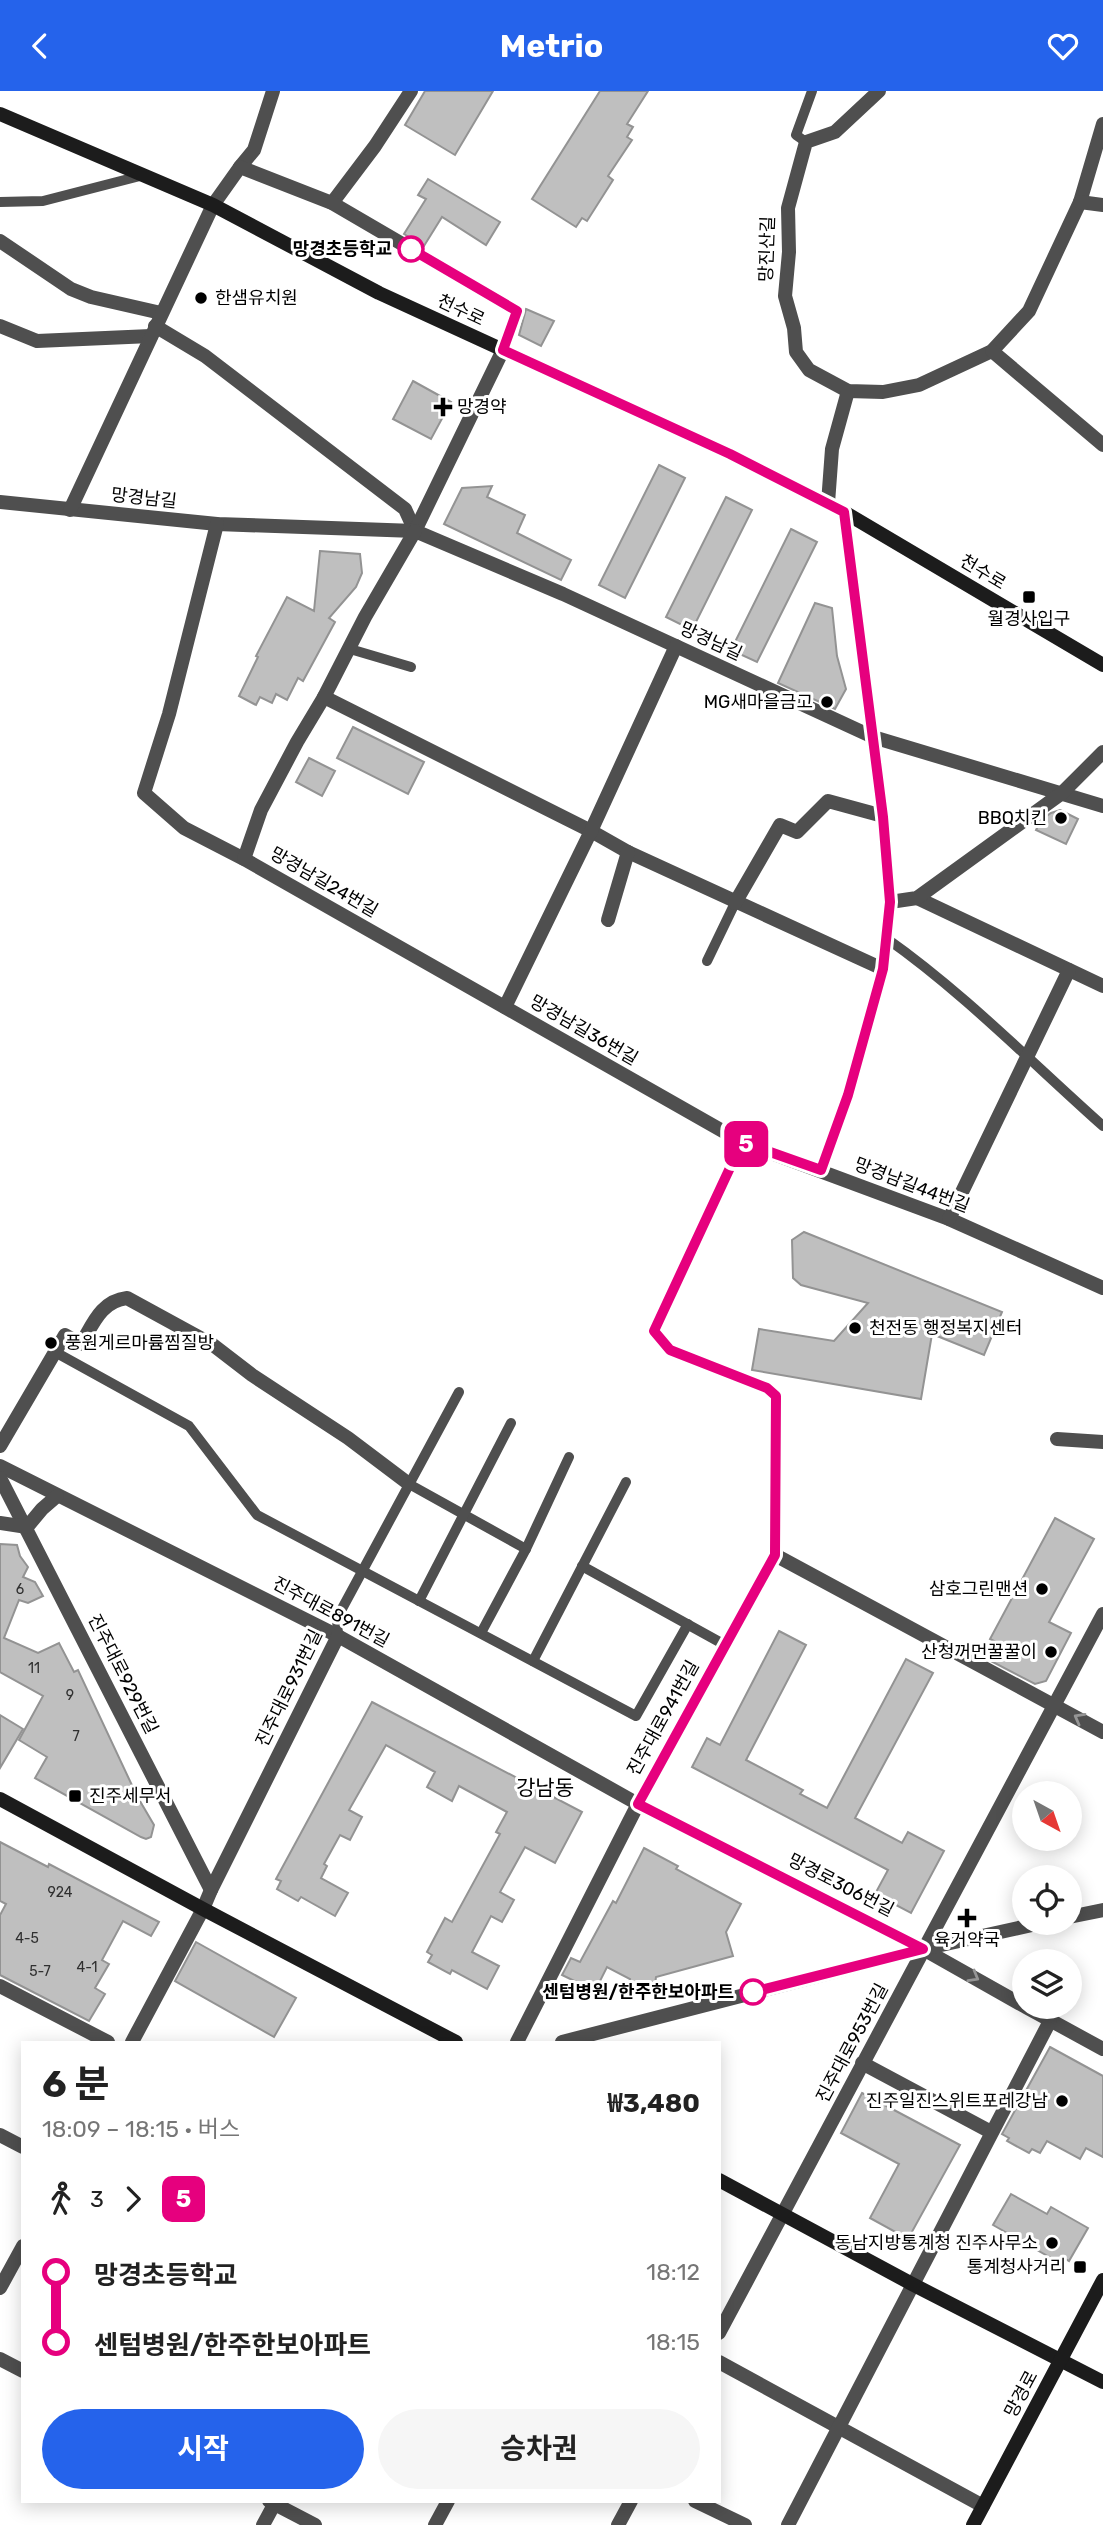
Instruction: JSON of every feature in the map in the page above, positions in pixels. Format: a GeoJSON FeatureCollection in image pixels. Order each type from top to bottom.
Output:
{"type":"FeatureCollection","features":[{"type":"Feature","properties":{"kind":"street"},"geometry":{"type":"LineString","coordinates":[[70,510],[213,205],[254,150],[272,91]]}},
{"type":"Feature","properties":{"kind":"street"},"geometry":{"type":"LineString","coordinates":[[332,203],[375,146],[411,91]]}},
{"type":"Feature","properties":{"kind":"street"},"geometry":{"type":"LineString","coordinates":[[806,142],[835,132],[879,91]]}},
{"type":"Feature","properties":{"kind":"street","name":"천수로"},"geometry":{"type":"LineString","coordinates":[[0,114],[213,205],[379,293],[730,454],[844,512],[1103,665]]}},
{"type":"Feature","properties":{"kind":"street"},"geometry":{"type":"LineString","coordinates":[[828,503],[832,449],[848,391],[883,392],[919,385],[992,351],[1029,311],[1080,202],[1103,124]]}},
{"type":"Feature","properties":{"kind":"street","name":"망진산길"},"geometry":{"type":"LineString","coordinates":[[806,142],[788,208],[789,251],[785,296],[794,328],[796,352],[809,370],[848,391]]}},
{"type":"Feature","properties":{"kind":"street"},"geometry":{"type":"LineString","coordinates":[[240,167],[332,203],[517,311],[503,350],[415,531]]}},
{"type":"Feature","properties":{"kind":"street"},"geometry":{"type":"LineString","coordinates":[[1080,202],[1103,205]]}},
{"type":"Feature","properties":{"kind":"street"},"geometry":{"type":"LineString","coordinates":[[0,240],[72,289],[156,325],[205,356],[405,509],[415,531]]}},
{"type":"Feature","properties":{"kind":"street"},"geometry":{"type":"LineString","coordinates":[[0,326],[37,341],[156,325]]}},
{"type":"Feature","properties":{"kind":"street"},"geometry":{"type":"LineString","coordinates":[[992,351],[1100,436]]}},
{"type":"Feature","properties":{"kind":"street","name":"망경남길"},"geometry":{"type":"LineString","coordinates":[[0,502],[217,524],[415,531],[540,584],[873,737],[1103,806]]}},
{"type":"Feature","properties":{"kind":"street"},"geometry":{"type":"LineString","coordinates":[[821,1170],[848,1095],[883,969],[890,902],[883,817],[844,512]]}},
{"type":"Feature","properties":{"kind":"street"},"geometry":{"type":"LineString","coordinates":[[217,524],[169,714],[145,793],[184,828],[244,859]]}},
{"type":"Feature","properties":{"kind":"street","name":"망경남길24번길"},"geometry":{"type":"LineString","coordinates":[[415,531],[261,810],[244,859],[505,1007]]}},
{"type":"Feature","properties":{"kind":"street","name":"망경남길36번길"},"geometry":{"type":"LineString","coordinates":[[676,646],[592,831],[505,1007],[742,1142],[821,1170]]}},
{"type":"Feature","properties":{"kind":"street"},"geometry":{"type":"LineString","coordinates":[[324,697],[592,831],[628,852],[883,969]]}},
{"type":"Feature","properties":{"kind":"street"},"geometry":{"type":"LineString","coordinates":[[890,902],[917,898],[1062,793],[1103,752]]}},
{"type":"Feature","properties":{"kind":"street"},"geometry":{"type":"LineString","coordinates":[[735,903],[780,825],[797,832],[828,801],[883,817]]}},
{"type":"Feature","properties":{"kind":"street"},"geometry":{"type":"LineString","coordinates":[[608,920],[628,852]]}},
{"type":"Feature","properties":{"kind":"street"},"geometry":{"type":"LineString","coordinates":[[917,898],[1103,986]]}},
{"type":"Feature","properties":{"kind":"street"},"geometry":{"type":"LineString","coordinates":[[949,1219],[1069,970]]}},
{"type":"Feature","properties":{"kind":"street","name":"진주대로941번길"},"geometry":{"type":"LineString","coordinates":[[518,2041],[638,1804],[775,1555],[776,1396],[767,1388],[670,1350],[654,1331],[742,1142]]}},
{"type":"Feature","properties":{"kind":"street","name":"망경남길44번길"},"geometry":{"type":"LineString","coordinates":[[821,1170],[949,1219],[1103,1288]]}},
{"type":"Feature","properties":{"kind":"street"},"geometry":{"type":"LineString","coordinates":[[0,1446],[65,1335],[81,1344],[99,1313],[113,1299],[127,1297],[213,1345],[409,1484]]}},
{"type":"Feature","properties":{"kind":"street"},"geometry":{"type":"LineString","coordinates":[[1057,1439],[1103,1442]]}},
{"type":"Feature","properties":{"kind":"street","name":"진주대로891번길"},"geometry":{"type":"LineString","coordinates":[[0,1466],[338,1636],[638,1804]]}},
{"type":"Feature","properties":{"kind":"street","name":"진주대로929번길"},"geometry":{"type":"LineString","coordinates":[[0,1478],[211,1890]]}},
{"type":"Feature","properties":{"kind":"street"},"geometry":{"type":"LineString","coordinates":[[0,1523],[27,1527],[57,1496]]}},
{"type":"Feature","properties":{"kind":"street"},"geometry":{"type":"LineString","coordinates":[[775,1555],[1103,1731]]}},
{"type":"Feature","properties":{"kind":"street","name":"진주대로953번길"},"geometry":{"type":"LineString","coordinates":[[721,2329],[1103,1614]]}},
{"type":"Feature","properties":{"kind":"street","name":"진주대로931번길"},"geometry":{"type":"LineString","coordinates":[[133,2041],[203,1909],[338,1636]]}},
{"type":"Feature","properties":{"kind":"street"},"geometry":{"type":"LineString","coordinates":[[0,1799],[454,2041]]}},
{"type":"Feature","properties":{"kind":"street","name":"망경로306번길"},"geometry":{"type":"LineString","coordinates":[[638,1804],[923,1949],[1012,2000]]}},
{"type":"Feature","properties":{"kind":"street"},"geometry":{"type":"LineString","coordinates":[[1082,1914],[1103,1910]]}},
{"type":"Feature","properties":{"kind":"street"},"geometry":{"type":"LineString","coordinates":[[566,2041],[923,1949],[1012,1929]]}},
{"type":"Feature","properties":{"kind":"street"},"geometry":{"type":"LineString","coordinates":[[0,1986],[106,2041]]}},
{"type":"Feature","properties":{"kind":"street","name":"망경로306번길"},"geometry":{"type":"LineString","coordinates":[[1046,2019],[1103,2049]]}},
{"type":"Feature","properties":{"kind":"street"},"geometry":{"type":"LineString","coordinates":[[788,2525],[1050,2021]]}},
{"type":"Feature","properties":{"kind":"street"},"geometry":{"type":"LineString","coordinates":[[862,2063],[992,2132]]}},
{"type":"Feature","properties":{"kind":"street"},"geometry":{"type":"LineString","coordinates":[[0,2135],[21,2146]]}},
{"type":"Feature","properties":{"kind":"street"},"geometry":{"type":"LineString","coordinates":[[721,2182],[1103,2382]]}},
{"type":"Feature","properties":{"kind":"street"},"geometry":{"type":"LineString","coordinates":[[0,2288],[21,2250]]}},
{"type":"Feature","properties":{"kind":"street","name":"망경로"},"geometry":{"type":"LineString","coordinates":[[973,2525],[1103,2280]]}},
{"type":"Feature","properties":{"kind":"street"},"geometry":{"type":"LineString","coordinates":[[0,2359],[21,2370]]}},
{"type":"Feature","properties":{"kind":"street"},"geometry":{"type":"LineString","coordinates":[[721,2363],[983,2506]]}},
{"type":"Feature","properties":{"kind":"street"},"geometry":{"type":"LineString","coordinates":[[263,2525],[273,2503]]}},
{"type":"Feature","properties":{"kind":"street"},"geometry":{"type":"LineString","coordinates":[[275,2503],[315,2525]]}},
{"type":"Feature","properties":{"kind":"street"},"geometry":{"type":"LineString","coordinates":[[435,2525],[447,2503]]}},
{"type":"Feature","properties":{"kind":"street"},"geometry":{"type":"LineString","coordinates":[[618,2525],[630,2503]]}},
{"type":"Feature","properties":{"kind":"street"},"geometry":{"type":"LineString","coordinates":[[699,2503],[745,2525]]}},
{"type":"Feature","properties":{"kind":"lane"},"geometry":{"type":"LineString","coordinates":[[806,142],[796,135],[812,91]]}},
{"type":"Feature","properties":{"kind":"lane"},"geometry":{"type":"LineString","coordinates":[[0,202],[43,201],[140,176]]}},
{"type":"Feature","properties":{"kind":"lane"},"geometry":{"type":"LineString","coordinates":[[349,649],[411,667]]}},
{"type":"Feature","properties":{"kind":"lane"},"geometry":{"type":"LineString","coordinates":[[707,961],[735,903]]}},
{"type":"Feature","properties":{"kind":"lane"},"geometry":{"type":"LineString","coordinates":[[886,938],[942,980],[1103,1126]]}},
{"type":"Feature","properties":{"kind":"lane"},"geometry":{"type":"LineString","coordinates":[[55,1352],[189,1426],[257,1515],[636,1716],[688,1624]]}},
{"type":"Feature","properties":{"kind":"lane","name":"진주대로931번길"},"geometry":{"type":"LineString","coordinates":[[338,1636],[337,1618],[459,1392]]}},
{"type":"Feature","properties":{"kind":"lane"},"geometry":{"type":"LineString","coordinates":[[419,1601],[511,1423]]}},
{"type":"Feature","properties":{"kind":"lane"},"geometry":{"type":"LineString","coordinates":[[481,1633],[526,1549],[569,1457]]}},
{"type":"Feature","properties":{"kind":"lane"},"geometry":{"type":"LineString","coordinates":[[533,1661],[626,1482]]}},
{"type":"Feature","properties":{"kind":"lane"},"geometry":{"type":"LineString","coordinates":[[409,1484],[526,1549]]}},
{"type":"Feature","properties":{"kind":"lane"},"geometry":{"type":"LineString","coordinates":[[582,1566],[725,1645]]}},
{"type":"Feature","properties":{"kind":"building"},"geometry":{"type":"Polygon","coordinates":[[[425,91],[493,91],[455,155],[405,125],[425,91]]]}},
{"type":"Feature","properties":{"kind":"building"},"geometry":{"type":"Polygon","coordinates":[[[600,91],[648,91],[627,124],[633,127],[627,137],[632,140],[608,176],[613,180],[587,221],[582,218],[576,227],[532,199],[600,91]]]}},
{"type":"Feature","properties":{"kind":"building"},"geometry":{"type":"Polygon","coordinates":[[[428,179],[500,222],[486,245],[442,217],[424,246],[404,234],[426,199],[418,195],[428,179]]]}},
{"type":"Feature","properties":{"kind":"building"},"geometry":{"type":"Polygon","coordinates":[[[526,309],[554,321],[541,346],[519,335],[526,309]]]}},
{"type":"Feature","properties":{"kind":"building"},"geometry":{"type":"Polygon","coordinates":[[[413,381],[451,402],[431,439],[393,419],[413,381]]]}},
{"type":"Feature","properties":{"kind":"building"},"geometry":{"type":"Polygon","coordinates":[[[659,465],[685,478],[625,598],[599,585],[659,465]]]}},
{"type":"Feature","properties":{"kind":"building"},"geometry":{"type":"Polygon","coordinates":[[[492,486],[487,497],[525,515],[517,533],[571,560],[561,580],[444,524],[462,488],[492,486]]]}},
{"type":"Feature","properties":{"kind":"building"},"geometry":{"type":"Polygon","coordinates":[[[726,497],[752,510],[692,630],[666,617],[726,497]]]}},
{"type":"Feature","properties":{"kind":"building"},"geometry":{"type":"Polygon","coordinates":[[[791,529],[817,542],[757,662],[731,650],[791,529]]]}},
{"type":"Feature","properties":{"kind":"building"},"geometry":{"type":"Polygon","coordinates":[[[320,551],[360,554],[362,573],[356,587],[329,618],[335,622],[303,681],[298,678],[287,700],[276,694],[272,703],[260,697],[256,705],[239,696],[258,657],[256,656],[287,597],[314,611],[320,551]]]}},
{"type":"Feature","properties":{"kind":"building"},"geometry":{"type":"Polygon","coordinates":[[[815,603],[832,608],[837,656],[846,689],[835,709],[778,683],[815,603]]]}},
{"type":"Feature","properties":{"kind":"building"},"geometry":{"type":"Polygon","coordinates":[[[353,727],[424,762],[408,794],[337,758],[353,727]]]}},
{"type":"Feature","properties":{"kind":"building"},"geometry":{"type":"Polygon","coordinates":[[[309,758],[335,771],[322,796],[296,782],[309,758]]]}},
{"type":"Feature","properties":{"kind":"building"},"geometry":{"type":"Polygon","coordinates":[[[1060,810],[1078,819],[1066,844],[1036,830],[1041,820],[1060,810]]]}},
{"type":"Feature","properties":{"kind":"building"},"geometry":{"type":"Polygon","coordinates":[[[804,1232],[1002,1312],[984,1355],[932,1334],[921,1399],[752,1370],[759,1329],[834,1341],[868,1303],[801,1285],[793,1278],[792,1240],[804,1232]]]}},
{"type":"Feature","properties":{"kind":"building","name":"삼호그린맨션"},"geometry":{"type":"Polygon","coordinates":[[[1055,1518],[1094,1539],[1049,1622],[1071,1633],[1046,1681],[1035,1684],[987,1659],[996,1642],[990,1639],[1055,1518]]]}},
{"type":"Feature","properties":{"kind":"building"},"geometry":{"type":"Polygon","coordinates":[[[0,1544],[17,1545],[20,1556],[28,1567],[23,1577],[35,1582],[43,1596],[28,1603],[19,1600],[4,1638],[38,1653],[59,1643],[74,1672],[78,1670],[137,1796],[154,1825],[151,1837],[141,1837],[35,1778],[47,1757],[19,1740],[43,1696],[0,1672],[0,1544]]]}},
{"type":"Feature","properties":{"kind":"building"},"geometry":{"type":"Polygon","coordinates":[[[779,1631],[806,1645],[746,1760],[803,1790],[800,1794],[827,1808],[906,1659],[933,1673],[855,1818],[902,1843],[908,1832],[944,1851],[911,1913],[875,1894],[888,1870],[692,1767],[707,1738],[720,1745],[779,1631]]]}},
{"type":"Feature","properties":{"kind":"building"},"geometry":{"type":"Polygon","coordinates":[[[372,1702],[582,1812],[555,1863],[525,1847],[500,1892],[514,1900],[502,1922],[491,1916],[472,1952],[499,1966],[487,1989],[452,1970],[450,1974],[428,1962],[432,1955],[427,1952],[445,1918],[452,1922],[500,1834],[496,1832],[507,1812],[459,1786],[452,1801],[427,1787],[435,1772],[386,1745],[349,1810],[362,1817],[350,1840],[340,1835],[324,1864],[327,1866],[321,1878],[348,1893],[335,1916],[301,1897],[298,1901],[277,1889],[281,1881],[276,1879],[372,1702]]]}},
{"type":"Feature","properties":{"kind":"building"},"geometry":{"type":"Polygon","coordinates":[[[0,1715],[23,1729],[0,1768],[0,1715]]]}},
{"type":"Feature","properties":{"kind":"building"},"geometry":{"type":"Polygon","coordinates":[[[0,1842],[48,1867],[49,1864],[159,1922],[151,1936],[123,1921],[102,1960],[109,1964],[95,1988],[105,1994],[89,2021],[0,1975],[0,1915],[6,1904],[0,1901],[0,1842]]]}},
{"type":"Feature","properties":{"kind":"building"},"geometry":{"type":"Polygon","coordinates":[[[644,1848],[678,1866],[676,1869],[741,1904],[726,1932],[733,1956],[656,1977],[655,1984],[628,1989],[630,1979],[607,1967],[595,1991],[562,1975],[571,1958],[580,1962],[613,1901],[616,1903],[644,1848]]]}},
{"type":"Feature","properties":{"kind":"building"},"geometry":{"type":"Polygon","coordinates":[[[196,1942],[296,1998],[274,2037],[175,1981],[196,1942]]]}},
{"type":"Feature","properties":{"kind":"building","name":"진주일진스위트포레강남"},"geometry":{"type":"Polygon","coordinates":[[[1050,2047],[1103,2076],[1103,2157],[1086,2148],[1080,2159],[1047,2141],[1040,2153],[1032,2149],[1029,2153],[1007,2141],[1009,2138],[1002,2134],[1050,2047]]]}},
{"type":"Feature","properties":{"kind":"building"},"geometry":{"type":"Polygon","coordinates":[[[862,2093],[960,2145],[908,2239],[870,2218],[899,2164],[841,2133],[862,2093]]]}},
{"type":"Feature","properties":{"kind":"building","name":"동남지방통계청 진주사무소"},"geometry":{"type":"Polygon","coordinates":[[[1011,2194],[1047,2214],[1051,2207],[1088,2228],[1069,2261],[1064,2258],[1060,2263],[993,2225],[1011,2194]]]}},
{"type":"Feature","properties":{"kind":"bus line","name":"5"},"geometry":{"type":"LineString","coordinates":[[411,249],[517,311],[503,350],[730,454],[844,512],[883,817],[890,902],[883,969],[848,1095],[821,1170],[742,1142],[654,1331],[670,1350],[748,1383],[767,1388],[776,1396],[775,1555],[638,1804],[923,1949],[753,1992]]}},
{"type":"Feature","properties":{"kind":"place","name":"망경초등학교"},"geometry":{"type":"Point","coordinates":[411,249]}},
{"type":"Feature","properties":{"kind":"place","name":"한샘유치원"},"geometry":{"type":"Point","coordinates":[201,298]}},
{"type":"Feature","properties":{"kind":"place","name":"망경약"},"geometry":{"type":"Point","coordinates":[443,407]}},
{"type":"Feature","properties":{"kind":"place","name":"월경사입구"},"geometry":{"type":"Point","coordinates":[1029,597]}},
{"type":"Feature","properties":{"kind":"place","name":"MG새마을금고"},"geometry":{"type":"Point","coordinates":[827,702]}},
{"type":"Feature","properties":{"kind":"place","name":"BBQ치킨"},"geometry":{"type":"Point","coordinates":[1061,818]}},
{"type":"Feature","properties":{"kind":"place","name":"천전동 행정복지센터"},"geometry":{"type":"Point","coordinates":[855,1328]}},
{"type":"Feature","properties":{"kind":"place","name":"풍원게르마륨찜질방"},"geometry":{"type":"Point","coordinates":[51,1343]}},
{"type":"Feature","properties":{"kind":"place","name":"삼호그린맨션"},"geometry":{"type":"Point","coordinates":[1042,1589]}},
{"type":"Feature","properties":{"kind":"place","name":"산청꺼먼꿀꿀이"},"geometry":{"type":"Point","coordinates":[1051,1652]}},
{"type":"Feature","properties":{"kind":"place","name":"진주세무서"},"geometry":{"type":"Point","coordinates":[75,1796]}},
{"type":"Feature","properties":{"kind":"place","name":"육거약국"},"geometry":{"type":"Point","coordinates":[967,1918]}},
{"type":"Feature","properties":{"kind":"place","name":"센텀병원/한주한보아파트"},"geometry":{"type":"Point","coordinates":[753,1992]}},
{"type":"Feature","properties":{"kind":"place","name":"진주일진스위트포레강남"},"geometry":{"type":"Point","coordinates":[1062,2101]}},
{"type":"Feature","properties":{"kind":"place","name":"동남지방통계청 진주사무소"},"geometry":{"type":"Point","coordinates":[1052,2243]}},
{"type":"Feature","properties":{"kind":"place","name":"통계청사거리"},"geometry":{"type":"Point","coordinates":[1080,2267]}},
{"type":"Feature","properties":{"kind":"district","name":"강남동"},"geometry":{"type":"Point","coordinates":[545,1788]}}]}
